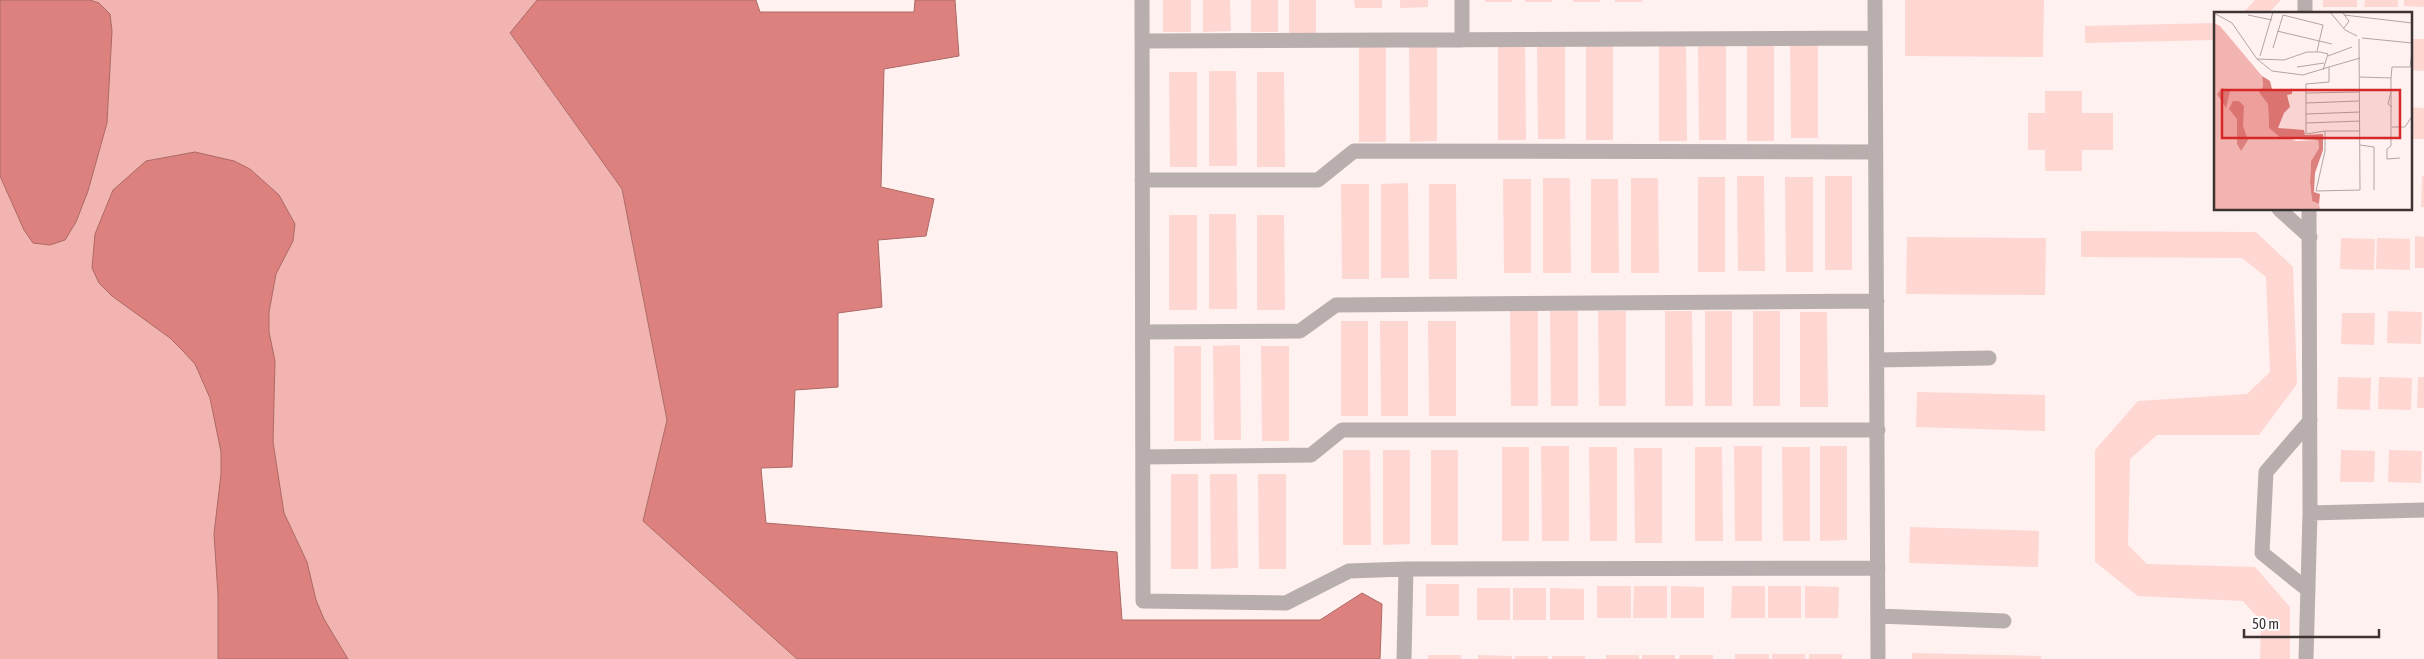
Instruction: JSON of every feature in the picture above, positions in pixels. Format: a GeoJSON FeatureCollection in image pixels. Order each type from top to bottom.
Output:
{"type":"FeatureCollection","features":[{"type":"Feature","properties":{"kind":"street"},"geometry":{"type":"LineString","coordinates":[[1142,0],[1143,601],[1286,603],[1349,571],[1406,569],[1878,568]]}},
{"type":"Feature","properties":{"kind":"street"},"geometry":{"type":"LineString","coordinates":[[1462,0],[1462,40]]}},
{"type":"Feature","properties":{"kind":"street"},"geometry":{"type":"LineString","coordinates":[[1875,0],[1878,659]]}},
{"type":"Feature","properties":{"kind":"street"},"geometry":{"type":"LineString","coordinates":[[1142,42],[1876,38]]}},
{"type":"Feature","properties":{"kind":"street"},"geometry":{"type":"LineString","coordinates":[[1142,180],[1318,180],[1354,151],[1876,152]]}},
{"type":"Feature","properties":{"kind":"street"},"geometry":{"type":"LineString","coordinates":[[2280,210],[2310,237]]}},
{"type":"Feature","properties":{"kind":"street"},"geometry":{"type":"LineString","coordinates":[[2306,659],[2310,513],[2310,210]]}},
{"type":"Feature","properties":{"kind":"street"},"geometry":{"type":"LineString","coordinates":[[1143,332],[1300,331],[1336,305],[1877,301]]}},
{"type":"Feature","properties":{"kind":"street"},"geometry":{"type":"LineString","coordinates":[[1877,360],[1989,358]]}},
{"type":"Feature","properties":{"kind":"street"},"geometry":{"type":"LineString","coordinates":[[2308,590],[2262,553],[2266,472],[2310,421]]}},
{"type":"Feature","properties":{"kind":"street"},"geometry":{"type":"LineString","coordinates":[[1143,457],[1311,455],[1342,430],[1878,430]]}},
{"type":"Feature","properties":{"kind":"street"},"geometry":{"type":"LineString","coordinates":[[2310,513],[2424,510]]}},
{"type":"Feature","properties":{"kind":"street"},"geometry":{"type":"LineString","coordinates":[[1404,659],[1406,569]]}},
{"type":"Feature","properties":{"kind":"street"},"geometry":{"type":"LineString","coordinates":[[1878,616],[2004,621]]}},
{"type":"Feature","properties":{"kind":"shaded area"},"geometry":{"type":"Polygon","coordinates":[[[0,0],[537,0],[510,34],[622,189],[667,420],[643,521],[797,659],[0,659],[0,0]]]}},
{"type":"Feature","properties":{"kind":"shaded area"},"geometry":{"type":"Polygon","coordinates":[[[0,0],[90,0],[99,3],[110,14],[112,31],[107,123],[88,191],[76,222],[65,240],[50,245],[33,243],[24,230],[0,176],[0,0]]]}},
{"type":"Feature","properties":{"kind":"shaded area"},"geometry":{"type":"Polygon","coordinates":[[[537,0],[756,0],[760,12],[914,12],[915,0],[955,0],[959,56],[884,69],[881,187],[934,199],[926,236],[878,240],[882,307],[838,313],[838,387],[795,390],[792,467],[761,468],[766,523],[1117,552],[1122,620],[1320,620],[1362,593],[1382,604],[1380,659],[797,659],[643,521],[667,420],[622,189],[510,33],[537,0]]]}},
{"type":"Feature","properties":{"kind":"shaded area"},"geometry":{"type":"Polygon","coordinates":[[[195,152],[234,161],[250,169],[279,195],[295,224],[293,241],[276,274],[269,312],[269,332],[275,361],[273,442],[284,513],[307,562],[316,600],[324,619],[348,659],[218,659],[218,595],[214,534],[221,474],[221,452],[210,398],[195,364],[170,338],[112,296],[99,283],[92,268],[95,234],[113,190],[146,161],[195,152]]]}},
{"type":"Feature","properties":{"kind":"building"},"geometry":{"type":"Polygon","coordinates":[[[1163,0],[1191,0],[1191,32],[1163,32],[1163,0]]]}},
{"type":"Feature","properties":{"kind":"building"},"geometry":{"type":"Polygon","coordinates":[[[1203,0],[1230,0],[1231,31],[1203,32],[1203,0]]]}},
{"type":"Feature","properties":{"kind":"building"},"geometry":{"type":"Polygon","coordinates":[[[1251,0],[1278,0],[1278,32],[1251,32],[1251,0]]]}},
{"type":"Feature","properties":{"kind":"building"},"geometry":{"type":"Polygon","coordinates":[[[1289,0],[1316,0],[1316,33],[1289,33],[1289,0]]]}},
{"type":"Feature","properties":{"kind":"building"},"geometry":{"type":"Polygon","coordinates":[[[1354,0],[1382,0],[1382,8],[1355,8],[1354,0]]]}},
{"type":"Feature","properties":{"kind":"building"},"geometry":{"type":"Polygon","coordinates":[[[1400,0],[1428,0],[1428,7],[1400,8],[1400,0]]]}},
{"type":"Feature","properties":{"kind":"building"},"geometry":{"type":"Polygon","coordinates":[[[1485,0],[1512,0],[1512,2],[1485,2],[1485,0]]]}},
{"type":"Feature","properties":{"kind":"building"},"geometry":{"type":"Polygon","coordinates":[[[1525,0],[1552,0],[1552,2],[1525,2],[1525,0]]]}},
{"type":"Feature","properties":{"kind":"building"},"geometry":{"type":"Polygon","coordinates":[[[1573,0],[1600,0],[1600,2],[1573,2],[1573,0]]]}},
{"type":"Feature","properties":{"kind":"building"},"geometry":{"type":"Polygon","coordinates":[[[1615,0],[1642,0],[1642,2],[1615,2],[1615,0]]]}},
{"type":"Feature","properties":{"kind":"building"},"geometry":{"type":"Polygon","coordinates":[[[1905,0],[2044,0],[2043,57],[1905,56],[1905,0]]]}},
{"type":"Feature","properties":{"kind":"building"},"geometry":{"type":"Polygon","coordinates":[[[2255,0],[2281,0],[2270,12],[2244,12],[2255,0]]]}},
{"type":"Feature","properties":{"kind":"building"},"geometry":{"type":"Polygon","coordinates":[[[2323,0],[2357,0],[2357,7],[2323,7],[2323,0]]]}},
{"type":"Feature","properties":{"kind":"building"},"geometry":{"type":"Polygon","coordinates":[[[2365,0],[2398,0],[2398,7],[2364,7],[2365,0]]]}},
{"type":"Feature","properties":{"kind":"building"},"geometry":{"type":"Polygon","coordinates":[[[2404,0],[2424,0],[2424,7],[2404,6],[2404,0]]]}},
{"type":"Feature","properties":{"kind":"building"},"geometry":{"type":"Polygon","coordinates":[[[2214,23],[2214,40],[2085,43],[2085,26],[2214,23]]]}},
{"type":"Feature","properties":{"kind":"building"},"geometry":{"type":"Polygon","coordinates":[[[2412,39],[2424,39],[2424,71],[2412,70],[2412,39]]]}},
{"type":"Feature","properties":{"kind":"building"},"geometry":{"type":"Polygon","coordinates":[[[1790,43],[1818,43],[1818,138],[1791,138],[1790,43]]]}},
{"type":"Feature","properties":{"kind":"building"},"geometry":{"type":"Polygon","coordinates":[[[1537,44],[1565,44],[1565,139],[1538,139],[1537,44]]]}},
{"type":"Feature","properties":{"kind":"building"},"geometry":{"type":"Polygon","coordinates":[[[1498,45],[1525,45],[1526,140],[1498,140],[1498,45]]]}},
{"type":"Feature","properties":{"kind":"building"},"geometry":{"type":"Polygon","coordinates":[[[1586,45],[1613,45],[1613,140],[1586,140],[1586,45]]]}},
{"type":"Feature","properties":{"kind":"building"},"geometry":{"type":"Polygon","coordinates":[[[1659,46],[1686,46],[1687,141],[1659,141],[1659,46]]]}},
{"type":"Feature","properties":{"kind":"building"},"geometry":{"type":"Polygon","coordinates":[[[1698,46],[1726,46],[1726,140],[1699,140],[1698,46]]]}},
{"type":"Feature","properties":{"kind":"building"},"geometry":{"type":"Polygon","coordinates":[[[1747,46],[1774,46],[1774,141],[1747,141],[1747,46]]]}},
{"type":"Feature","properties":{"kind":"building"},"geometry":{"type":"Polygon","coordinates":[[[1359,47],[1386,47],[1386,142],[1359,142],[1359,47]]]}},
{"type":"Feature","properties":{"kind":"building"},"geometry":{"type":"Polygon","coordinates":[[[1409,47],[1437,47],[1437,141],[1410,142],[1409,47]]]}},
{"type":"Feature","properties":{"kind":"building"},"geometry":{"type":"Polygon","coordinates":[[[1209,71],[1236,71],[1237,166],[1209,166],[1209,71]]]}},
{"type":"Feature","properties":{"kind":"building"},"geometry":{"type":"Polygon","coordinates":[[[1169,72],[1197,72],[1197,167],[1170,167],[1169,72]]]}},
{"type":"Feature","properties":{"kind":"building"},"geometry":{"type":"Polygon","coordinates":[[[1257,72],[1284,72],[1285,167],[1257,167],[1257,72]]]}},
{"type":"Feature","properties":{"kind":"building"},"geometry":{"type":"Polygon","coordinates":[[[2045,91],[2082,91],[2082,113],[2113,113],[2113,150],[2082,150],[2082,171],[2045,171],[2045,150],[2028,150],[2028,113],[2045,113],[2045,91]]]}},
{"type":"Feature","properties":{"kind":"building"},"geometry":{"type":"Polygon","coordinates":[[[2412,107],[2424,108],[2424,139],[2412,139],[2412,107]]]}},
{"type":"Feature","properties":{"kind":"building"},"geometry":{"type":"Polygon","coordinates":[[[1737,176],[1764,176],[1765,271],[1738,271],[1737,176]]]}},
{"type":"Feature","properties":{"kind":"building"},"geometry":{"type":"Polygon","coordinates":[[[1825,176],[1852,176],[1852,270],[1825,270],[1825,176]]]}},
{"type":"Feature","properties":{"kind":"building"},"geometry":{"type":"Polygon","coordinates":[[[2422,176],[2424,176],[2424,207],[2421,207],[2422,176]]]}},
{"type":"Feature","properties":{"kind":"building"},"geometry":{"type":"Polygon","coordinates":[[[1698,177],[1725,177],[1725,272],[1698,272],[1698,177]]]}},
{"type":"Feature","properties":{"kind":"building"},"geometry":{"type":"Polygon","coordinates":[[[1785,177],[1813,177],[1813,272],[1786,272],[1785,177]]]}},
{"type":"Feature","properties":{"kind":"building"},"geometry":{"type":"Polygon","coordinates":[[[1543,178],[1570,178],[1571,273],[1543,273],[1543,178]]]}},
{"type":"Feature","properties":{"kind":"building"},"geometry":{"type":"Polygon","coordinates":[[[1631,178],[1658,178],[1659,273],[1631,273],[1631,178]]]}},
{"type":"Feature","properties":{"kind":"building"},"geometry":{"type":"Polygon","coordinates":[[[1503,179],[1531,179],[1531,273],[1504,273],[1503,179]]]}},
{"type":"Feature","properties":{"kind":"building"},"geometry":{"type":"Polygon","coordinates":[[[1591,179],[1618,179],[1619,273],[1591,273],[1591,179]]]}},
{"type":"Feature","properties":{"kind":"building"},"geometry":{"type":"Polygon","coordinates":[[[1408,183],[1409,278],[1381,278],[1381,184],[1408,183]]]}},
{"type":"Feature","properties":{"kind":"building"},"geometry":{"type":"Polygon","coordinates":[[[1341,184],[1369,184],[1369,279],[1342,279],[1341,184]]]}},
{"type":"Feature","properties":{"kind":"building"},"geometry":{"type":"Polygon","coordinates":[[[1429,184],[1456,184],[1457,279],[1429,279],[1429,184]]]}},
{"type":"Feature","properties":{"kind":"building"},"geometry":{"type":"Polygon","coordinates":[[[1209,214],[1236,214],[1237,309],[1209,309],[1209,214]]]}},
{"type":"Feature","properties":{"kind":"building"},"geometry":{"type":"Polygon","coordinates":[[[1169,215],[1197,215],[1197,310],[1169,310],[1169,215]]]}},
{"type":"Feature","properties":{"kind":"building"},"geometry":{"type":"Polygon","coordinates":[[[1257,215],[1284,215],[1285,310],[1257,310],[1257,215]]]}},
{"type":"Feature","properties":{"kind":"building"},"geometry":{"type":"Polygon","coordinates":[[[2081,231],[2256,232],[2293,267],[2297,384],[2259,435],[2157,435],[2130,459],[2128,545],[2147,564],[2255,567],[2290,607],[2290,659],[2260,659],[2261,621],[2243,601],[2138,596],[2095,562],[2095,450],[2138,401],[2247,394],[2270,372],[2266,277],[2242,258],[2081,257],[2081,231]]]}},
{"type":"Feature","properties":{"kind":"building"},"geometry":{"type":"Polygon","coordinates":[[[2415,236],[2424,237],[2424,268],[2415,268],[2415,236]]]}},
{"type":"Feature","properties":{"kind":"building"},"geometry":{"type":"Polygon","coordinates":[[[1907,237],[2046,238],[2045,295],[1906,294],[1907,237]]]}},
{"type":"Feature","properties":{"kind":"building"},"geometry":{"type":"Polygon","coordinates":[[[2341,238],[2375,239],[2374,270],[2340,269],[2341,238]]]}},
{"type":"Feature","properties":{"kind":"building"},"geometry":{"type":"Polygon","coordinates":[[[2377,238],[2410,239],[2410,270],[2376,269],[2377,238]]]}},
{"type":"Feature","properties":{"kind":"building"},"geometry":{"type":"Polygon","coordinates":[[[1510,311],[1538,311],[1538,406],[1511,406],[1510,311]]]}},
{"type":"Feature","properties":{"kind":"building"},"geometry":{"type":"Polygon","coordinates":[[[1550,311],[1578,311],[1578,406],[1551,406],[1550,311]]]}},
{"type":"Feature","properties":{"kind":"building"},"geometry":{"type":"Polygon","coordinates":[[[1598,311],[1626,311],[1626,406],[1599,406],[1598,311]]]}},
{"type":"Feature","properties":{"kind":"building"},"geometry":{"type":"Polygon","coordinates":[[[1665,311],[1692,311],[1693,406],[1665,406],[1665,311]]]}},
{"type":"Feature","properties":{"kind":"building"},"geometry":{"type":"Polygon","coordinates":[[[1705,311],[1732,311],[1732,406],[1705,406],[1705,311]]]}},
{"type":"Feature","properties":{"kind":"building"},"geometry":{"type":"Polygon","coordinates":[[[1753,311],[1780,311],[1780,406],[1753,406],[1753,311]]]}},
{"type":"Feature","properties":{"kind":"building"},"geometry":{"type":"Polygon","coordinates":[[[2388,311],[2422,312],[2421,344],[2387,343],[2388,311]]]}},
{"type":"Feature","properties":{"kind":"building"},"geometry":{"type":"Polygon","coordinates":[[[1800,312],[1827,312],[1828,407],[1800,407],[1800,312]]]}},
{"type":"Feature","properties":{"kind":"building"},"geometry":{"type":"Polygon","coordinates":[[[2342,313],[2375,313],[2374,345],[2341,344],[2342,313]]]}},
{"type":"Feature","properties":{"kind":"building"},"geometry":{"type":"Polygon","coordinates":[[[1341,321],[1368,321],[1368,416],[1341,416],[1341,321]]]}},
{"type":"Feature","properties":{"kind":"building"},"geometry":{"type":"Polygon","coordinates":[[[1380,321],[1408,321],[1408,416],[1381,416],[1380,321]]]}},
{"type":"Feature","properties":{"kind":"building"},"geometry":{"type":"Polygon","coordinates":[[[1428,321],[1456,321],[1456,416],[1429,416],[1428,321]]]}},
{"type":"Feature","properties":{"kind":"building"},"geometry":{"type":"Polygon","coordinates":[[[1240,345],[1241,440],[1214,440],[1213,346],[1240,345]]]}},
{"type":"Feature","properties":{"kind":"building"},"geometry":{"type":"Polygon","coordinates":[[[1174,346],[1201,346],[1201,441],[1174,441],[1174,346]]]}},
{"type":"Feature","properties":{"kind":"building"},"geometry":{"type":"Polygon","coordinates":[[[1261,346],[1289,346],[1289,441],[1262,441],[1261,346]]]}},
{"type":"Feature","properties":{"kind":"building"},"geometry":{"type":"Polygon","coordinates":[[[2338,377],[2371,378],[2370,410],[2337,409],[2338,377]]]}},
{"type":"Feature","properties":{"kind":"building"},"geometry":{"type":"Polygon","coordinates":[[[2379,377],[2412,378],[2411,410],[2378,409],[2379,377]]]}},
{"type":"Feature","properties":{"kind":"building"},"geometry":{"type":"Polygon","coordinates":[[[2418,377],[2424,377],[2424,408],[2417,408],[2418,377]]]}},
{"type":"Feature","properties":{"kind":"building"},"geometry":{"type":"Polygon","coordinates":[[[1917,392],[2045,395],[2045,431],[1916,427],[1917,392]]]}},
{"type":"Feature","properties":{"kind":"building"},"geometry":{"type":"Polygon","coordinates":[[[1541,446],[1569,446],[1569,541],[1542,541],[1541,446]]]}},
{"type":"Feature","properties":{"kind":"building"},"geometry":{"type":"Polygon","coordinates":[[[1734,446],[1762,446],[1762,541],[1735,541],[1734,446]]]}},
{"type":"Feature","properties":{"kind":"building"},"geometry":{"type":"Polygon","coordinates":[[[1820,446],[1847,446],[1847,540],[1820,541],[1820,446]]]}},
{"type":"Feature","properties":{"kind":"building"},"geometry":{"type":"Polygon","coordinates":[[[1502,447],[1529,447],[1529,541],[1502,541],[1502,447]]]}},
{"type":"Feature","properties":{"kind":"building"},"geometry":{"type":"Polygon","coordinates":[[[1589,447],[1617,447],[1617,541],[1590,541],[1589,447]]]}},
{"type":"Feature","properties":{"kind":"building"},"geometry":{"type":"Polygon","coordinates":[[[1695,447],[1722,447],[1723,541],[1695,541],[1695,447]]]}},
{"type":"Feature","properties":{"kind":"building"},"geometry":{"type":"Polygon","coordinates":[[[1782,447],[1810,447],[1810,541],[1783,541],[1782,447]]]}},
{"type":"Feature","properties":{"kind":"building"},"geometry":{"type":"Polygon","coordinates":[[[1634,448],[1662,448],[1662,543],[1635,543],[1634,448]]]}},
{"type":"Feature","properties":{"kind":"building"},"geometry":{"type":"Polygon","coordinates":[[[1343,450],[1370,450],[1371,545],[1343,545],[1343,450]]]}},
{"type":"Feature","properties":{"kind":"building"},"geometry":{"type":"Polygon","coordinates":[[[1383,450],[1410,450],[1410,544],[1383,545],[1383,450]]]}},
{"type":"Feature","properties":{"kind":"building"},"geometry":{"type":"Polygon","coordinates":[[[1431,450],[1458,450],[1458,545],[1431,545],[1431,450]]]}},
{"type":"Feature","properties":{"kind":"building"},"geometry":{"type":"Polygon","coordinates":[[[2341,450],[2375,451],[2374,482],[2340,482],[2341,450]]]}},
{"type":"Feature","properties":{"kind":"building"},"geometry":{"type":"Polygon","coordinates":[[[2389,450],[2422,451],[2421,483],[2388,482],[2389,450]]]}},
{"type":"Feature","properties":{"kind":"building"},"geometry":{"type":"Polygon","coordinates":[[[1171,474],[1198,474],[1198,569],[1171,569],[1171,474]]]}},
{"type":"Feature","properties":{"kind":"building"},"geometry":{"type":"Polygon","coordinates":[[[1210,474],[1237,474],[1238,568],[1211,569],[1210,474]]]}},
{"type":"Feature","properties":{"kind":"building"},"geometry":{"type":"Polygon","coordinates":[[[1258,474],[1286,474],[1286,569],[1259,569],[1258,474]]]}},
{"type":"Feature","properties":{"kind":"building"},"geometry":{"type":"Polygon","coordinates":[[[1910,527],[2039,531],[2038,567],[1909,563],[1910,527]]]}},
{"type":"Feature","properties":{"kind":"building"},"geometry":{"type":"Polygon","coordinates":[[[1426,584],[1459,584],[1459,616],[1426,616],[1426,584]]]}},
{"type":"Feature","properties":{"kind":"building"},"geometry":{"type":"Polygon","coordinates":[[[1597,586],[1631,586],[1631,618],[1597,618],[1597,586]]]}},
{"type":"Feature","properties":{"kind":"building"},"geometry":{"type":"Polygon","coordinates":[[[1634,586],[1667,586],[1667,618],[1633,618],[1634,586]]]}},
{"type":"Feature","properties":{"kind":"building"},"geometry":{"type":"Polygon","coordinates":[[[1671,586],[1704,587],[1704,618],[1671,618],[1671,586]]]}},
{"type":"Feature","properties":{"kind":"building"},"geometry":{"type":"Polygon","coordinates":[[[1732,586],[1765,586],[1765,618],[1731,618],[1732,586]]]}},
{"type":"Feature","properties":{"kind":"building"},"geometry":{"type":"Polygon","coordinates":[[[1768,586],[1801,586],[1801,618],[1768,618],[1768,586]]]}},
{"type":"Feature","properties":{"kind":"building"},"geometry":{"type":"Polygon","coordinates":[[[1805,586],[1839,587],[1838,618],[1805,618],[1805,586]]]}},
{"type":"Feature","properties":{"kind":"building"},"geometry":{"type":"Polygon","coordinates":[[[1477,588],[1510,588],[1510,620],[1477,620],[1477,588]]]}},
{"type":"Feature","properties":{"kind":"building"},"geometry":{"type":"Polygon","coordinates":[[[1513,588],[1546,588],[1546,620],[1513,620],[1513,588]]]}},
{"type":"Feature","properties":{"kind":"building"},"geometry":{"type":"Polygon","coordinates":[[[1550,588],[1584,589],[1584,620],[1550,620],[1550,588]]]}},
{"type":"Feature","properties":{"kind":"building"},"geometry":{"type":"Polygon","coordinates":[[[1912,653],[2041,656],[2041,659],[1912,659],[1912,653]]]}},
{"type":"Feature","properties":{"kind":"building"},"geometry":{"type":"Polygon","coordinates":[[[1735,654],[1769,654],[1769,659],[1735,659],[1735,654]]]}},
{"type":"Feature","properties":{"kind":"building"},"geometry":{"type":"Polygon","coordinates":[[[1772,654],[1805,654],[1805,659],[1772,659],[1772,654]]]}},
{"type":"Feature","properties":{"kind":"building"},"geometry":{"type":"Polygon","coordinates":[[[1809,654],[1842,654],[1842,659],[1809,659],[1809,654]]]}},
{"type":"Feature","properties":{"kind":"building"},"geometry":{"type":"Polygon","coordinates":[[[1428,655],[1461,655],[1461,659],[1428,659],[1428,655]]]}},
{"type":"Feature","properties":{"kind":"building"},"geometry":{"type":"Polygon","coordinates":[[[1478,655],[1512,656],[1512,659],[1478,659],[1478,655]]]}},
{"type":"Feature","properties":{"kind":"building"},"geometry":{"type":"Polygon","coordinates":[[[1606,655],[1639,655],[1639,659],[1606,659],[1606,655]]]}},
{"type":"Feature","properties":{"kind":"building"},"geometry":{"type":"Polygon","coordinates":[[[1642,655],[1675,655],[1675,659],[1642,659],[1642,655]]]}},
{"type":"Feature","properties":{"kind":"building"},"geometry":{"type":"Polygon","coordinates":[[[1680,655],[1713,655],[1713,659],[1679,659],[1680,655]]]}},
{"type":"Feature","properties":{"kind":"building"},"geometry":{"type":"Polygon","coordinates":[[[1515,656],[1548,656],[1548,659],[1515,659],[1515,656]]]}},
{"type":"Feature","properties":{"kind":"building"},"geometry":{"type":"Polygon","coordinates":[[[1552,656],[1585,656],[1585,659],[1552,659],[1552,656]]]}}]}
